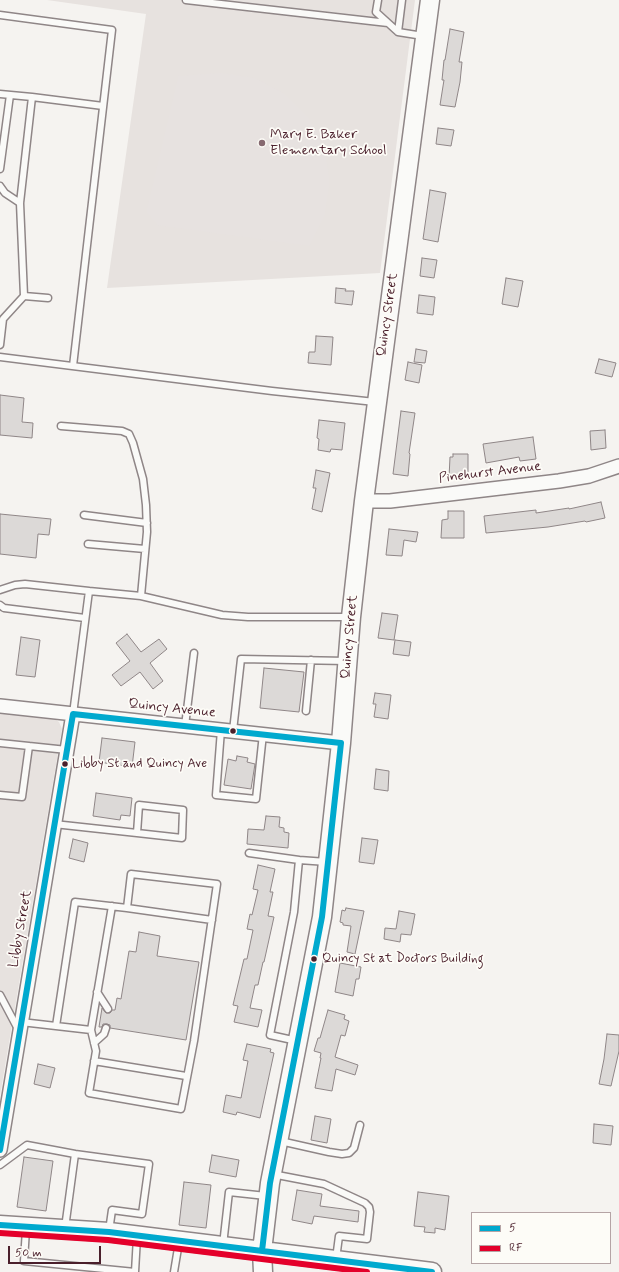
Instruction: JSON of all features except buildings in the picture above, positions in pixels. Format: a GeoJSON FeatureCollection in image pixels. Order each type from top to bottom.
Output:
{"type":"FeatureCollection","features":[{"type":"Feature","properties":{"kind":"main road","name":"Quincy Street"},"geometry":{"type":"LineString","coordinates":[[262,1272],[262,1251],[272,1174],[322,917],[341,743],[351,617],[364,501],[430,0]]}},
{"type":"Feature","properties":{"kind":"main road"},"geometry":{"type":"LineString","coordinates":[[0,1225],[109,1232],[428,1272]]}},
{"type":"Feature","properties":{"kind":"street","name":"Pinehurst Avenue"},"geometry":{"type":"LineString","coordinates":[[364,501],[390,500],[559,481],[589,476],[619,466]]}},
{"type":"Feature","properties":{"kind":"street","name":"Quincy Avenue"},"geometry":{"type":"LineString","coordinates":[[0,706],[341,743]]}},
{"type":"Feature","properties":{"kind":"street","name":"Libby Street"},"geometry":{"type":"LineString","coordinates":[[0,1150],[7,1092],[20,1027],[73,714]]}},
{"type":"Feature","properties":{"kind":"lane"},"geometry":{"type":"LineString","coordinates":[[186,0],[388,23]]}},
{"type":"Feature","properties":{"kind":"lane"},"geometry":{"type":"LineString","coordinates":[[378,0],[376,12],[398,32],[426,36]]}},
{"type":"Feature","properties":{"kind":"lane"},"geometry":{"type":"LineString","coordinates":[[398,32],[402,0]]}},
{"type":"Feature","properties":{"kind":"lane"},"geometry":{"type":"LineString","coordinates":[[0,15],[112,30],[73,366]]}},
{"type":"Feature","properties":{"kind":"lane"},"geometry":{"type":"LineString","coordinates":[[0,94],[103,106]]}},
{"type":"Feature","properties":{"kind":"lane"},"geometry":{"type":"LineString","coordinates":[[0,169],[10,95]]}},
{"type":"Feature","properties":{"kind":"lane"},"geometry":{"type":"LineString","coordinates":[[0,345],[3,320],[24,296],[20,204],[32,97]]}},
{"type":"Feature","properties":{"kind":"lane"},"geometry":{"type":"LineString","coordinates":[[0,186],[5,193],[20,204]]}},
{"type":"Feature","properties":{"kind":"lane"},"geometry":{"type":"LineString","coordinates":[[24,296],[48,298]]}},
{"type":"Feature","properties":{"kind":"lane"},"geometry":{"type":"LineString","coordinates":[[0,357],[376,402]]}},
{"type":"Feature","properties":{"kind":"lane"},"geometry":{"type":"LineString","coordinates":[[61,426],[122,431],[129,434],[143,479],[146,505],[147,523],[141,596]]}},
{"type":"Feature","properties":{"kind":"lane"},"geometry":{"type":"LineString","coordinates":[[84,516],[147,523]]}},
{"type":"Feature","properties":{"kind":"lane"},"geometry":{"type":"LineString","coordinates":[[88,544],[145,549]]}},
{"type":"Feature","properties":{"kind":"lane"},"geometry":{"type":"LineString","coordinates":[[0,590],[15,585],[25,584],[141,596],[222,615],[248,617],[351,617]]}},
{"type":"Feature","properties":{"kind":"lane"},"geometry":{"type":"LineString","coordinates":[[73,714],[89,591]]}},
{"type":"Feature","properties":{"kind":"lane"},"geometry":{"type":"LineString","coordinates":[[0,606],[4,608],[85,618]]}},
{"type":"Feature","properties":{"kind":"lane"},"geometry":{"type":"LineString","coordinates":[[185,726],[194,653]]}},
{"type":"Feature","properties":{"kind":"lane"},"geometry":{"type":"LineString","coordinates":[[263,734],[256,799],[216,795],[241,659],[347,661]]}},
{"type":"Feature","properties":{"kind":"lane"},"geometry":{"type":"LineString","coordinates":[[306,711],[311,660]]}},
{"type":"Feature","properties":{"kind":"lane"},"geometry":{"type":"LineString","coordinates":[[0,743],[67,750]]}},
{"type":"Feature","properties":{"kind":"lane"},"geometry":{"type":"LineString","coordinates":[[0,795],[22,797],[29,746]]}},
{"type":"Feature","properties":{"kind":"lane"},"geometry":{"type":"LineString","coordinates":[[54,824],[182,838],[183,810],[139,805],[137,833]]}},
{"type":"Feature","properties":{"kind":"lane"},"geometry":{"type":"LineString","coordinates":[[248,852],[299,860],[328,862]]}},
{"type":"Feature","properties":{"kind":"lane"},"geometry":{"type":"LineString","coordinates":[[298,1042],[270,1035],[294,912],[299,860]]}},
{"type":"Feature","properties":{"kind":"lane"},"geometry":{"type":"LineString","coordinates":[[112,906],[91,1030],[96,1051],[89,1093],[181,1109],[186,1076],[194,1041],[216,884],[131,874],[127,908]]}},
{"type":"Feature","properties":{"kind":"lane"},"geometry":{"type":"LineString","coordinates":[[56,1026],[75,902],[212,920]]}},
{"type":"Feature","properties":{"kind":"lane"},"geometry":{"type":"LineString","coordinates":[[97,992],[108,1009]]}},
{"type":"Feature","properties":{"kind":"lane"},"geometry":{"type":"LineString","coordinates":[[0,995],[20,1027],[56,1026],[91,1030]]}},
{"type":"Feature","properties":{"kind":"lane"},"geometry":{"type":"LineString","coordinates":[[94,1043],[104,1034],[106,1028]]}},
{"type":"Feature","properties":{"kind":"lane"},"geometry":{"type":"LineString","coordinates":[[94,1061],[186,1076]]}},
{"type":"Feature","properties":{"kind":"lane"},"geometry":{"type":"LineString","coordinates":[[279,1141],[329,1152],[342,1154],[349,1153],[354,1148],[360,1125]]}},
{"type":"Feature","properties":{"kind":"lane"},"geometry":{"type":"LineString","coordinates":[[0,1165],[27,1145],[75,1154],[149,1164],[142,1214],[112,1210],[109,1232]]}},
{"type":"Feature","properties":{"kind":"lane"},"geometry":{"type":"LineString","coordinates":[[65,1229],[75,1154]]}},
{"type":"Feature","properties":{"kind":"lane"},"geometry":{"type":"LineString","coordinates":[[272,1174],[324,1184],[365,1203],[369,1207],[370,1212],[367,1239],[339,1236],[335,1260]]}},
{"type":"Feature","properties":{"kind":"lane"},"geometry":{"type":"LineString","coordinates":[[222,1246],[229,1192],[269,1196]]}},
{"type":"Feature","properties":{"kind":"lane"},"geometry":{"type":"LineString","coordinates":[[26,1226],[24,1261],[135,1272],[137,1236]]}},
{"type":"Feature","properties":{"kind":"lane"},"geometry":{"type":"LineString","coordinates":[[174,1272],[180,1241]]}},
{"type":"Feature","properties":{"kind":"shaded area","name":"Mary E. Baker Elementary School"},"geometry":{"type":"Polygon","coordinates":[[[47,0],[415,0],[380,273],[107,288],[146,14],[47,0]]]}},
{"type":"Feature","properties":{"kind":"shaded area"},"geometry":{"type":"Polygon","coordinates":[[[221,73],[255,78],[285,94],[309,118],[325,148],[330,182],[325,215],[310,246],[157,225],[146,212],[178,76],[221,73]]]}},
{"type":"Feature","properties":{"kind":"shaded area"},"geometry":{"type":"Polygon","coordinates":[[[0,713],[53,718],[59,722],[62,729],[0,1096],[0,713]]]}},
{"type":"Feature","properties":{"kind":"transit line","name":"5"},"geometry":{"type":"LineString","coordinates":[[0,1150],[73,714],[341,743],[322,917],[270,1183],[262,1251]]}},
{"type":"Feature","properties":{"kind":"transit line","name":"5"},"geometry":{"type":"LineString","coordinates":[[0,1225],[109,1232],[432,1272]]}},
{"type":"Feature","properties":{"kind":"transit line","name":"RF"},"geometry":{"type":"LineString","coordinates":[[0,1233],[108,1240],[367,1272]]}},
{"type":"Feature","properties":{"kind":"place","name":"Mary E. Baker Elementary School"},"geometry":{"type":"Point","coordinates":[262,143]}},
{"type":"Feature","properties":{"kind":"place","name":"Libby St and Quincy Ave"},"geometry":{"type":"Point","coordinates":[65,764]}},
{"type":"Feature","properties":{"kind":"place","name":"Quincy St at Doctors Building"},"geometry":{"type":"Point","coordinates":[314,959]}}]}
